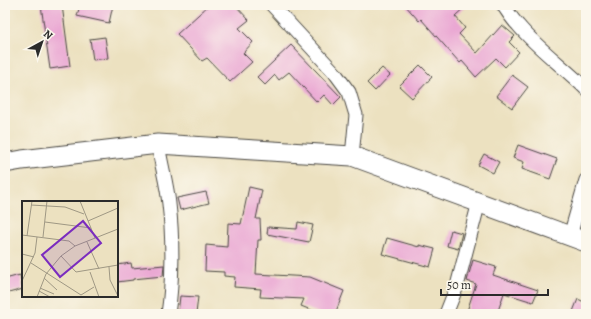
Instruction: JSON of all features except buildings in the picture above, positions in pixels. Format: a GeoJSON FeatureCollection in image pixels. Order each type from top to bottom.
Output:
{"type":"FeatureCollection","features":[{"type":"Feature","properties":{"kind":"main road"},"geometry":{"type":"LineString","coordinates":[[5,163],[158,144],[352,156],[578,239]]}},
{"type":"Feature","properties":{"kind":"street"},"geometry":{"type":"LineString","coordinates":[[272,5],[335,73],[349,92],[356,115],[352,156]]}},
{"type":"Feature","properties":{"kind":"street"},"geometry":{"type":"LineString","coordinates":[[503,5],[516,24],[586,89]]}},
{"type":"Feature","properties":{"kind":"street"},"geometry":{"type":"LineString","coordinates":[[158,144],[169,204],[172,260],[168,314]]}},
{"type":"Feature","properties":{"kind":"street"},"geometry":{"type":"LineString","coordinates":[[578,239],[586,180]]}},
{"type":"Feature","properties":{"kind":"street"},"geometry":{"type":"LineString","coordinates":[[446,314],[457,286],[479,202]]}}]}
